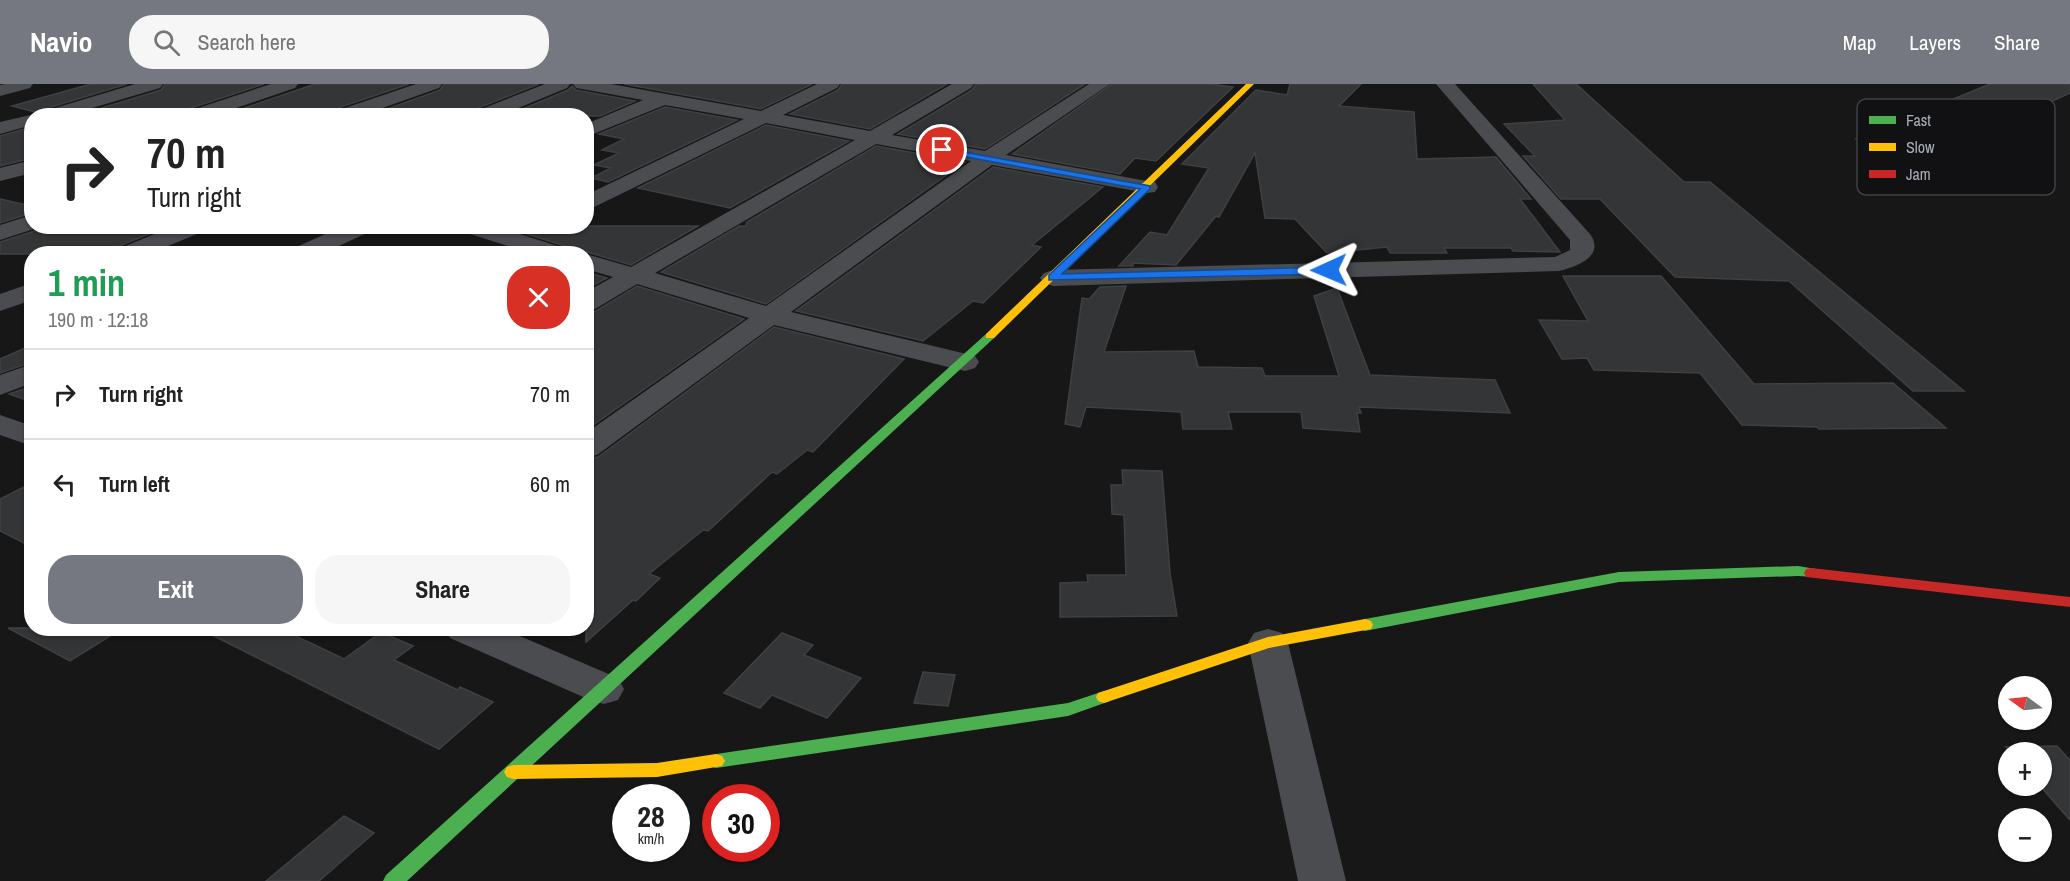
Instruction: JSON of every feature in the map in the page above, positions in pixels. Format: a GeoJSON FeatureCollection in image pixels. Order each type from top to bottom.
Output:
{"type":"FeatureCollection","features":[{"type":"Feature","properties":{"kind":"street"},"geometry":{"type":"LineString","coordinates":[[0,91],[24,84]]}},
{"type":"Feature","properties":{"kind":"street"},"geometry":{"type":"LineString","coordinates":[[69,108],[154,84]]}},
{"type":"Feature","properties":{"kind":"street"},"geometry":{"type":"LineString","coordinates":[[218,108],[289,84]]}},
{"type":"Feature","properties":{"kind":"street"},"geometry":{"type":"LineString","coordinates":[[363,108],[433,84]]}},
{"type":"Feature","properties":{"kind":"street"},"geometry":{"type":"LineString","coordinates":[[501,108],[561,84]]}},
{"type":"Feature","properties":{"kind":"street"},"geometry":{"type":"LineString","coordinates":[[582,84],[1147,188]]}},
{"type":"Feature","properties":{"kind":"street"},"geometry":{"type":"LineString","coordinates":[[594,128],[696,84]]}},
{"type":"Feature","properties":{"kind":"street"},"geometry":{"type":"LineString","coordinates":[[594,200],[831,84]]}},
{"type":"Feature","properties":{"kind":"street"},"geometry":{"type":"LineString","coordinates":[[594,298],[965,84]]}},
{"type":"Feature","properties":{"kind":"street"},"geometry":{"type":"LineString","coordinates":[[594,442],[988,158],[1101,84]]}},
{"type":"Feature","properties":{"kind":"street"},"geometry":{"type":"LineString","coordinates":[[393,881],[965,362],[1147,188],[1250,84]]}},
{"type":"Feature","properties":{"kind":"street"},"geometry":{"type":"LineString","coordinates":[[1053,278],[1559,264],[1582,253],[1582,239],[1445,84]]}},
{"type":"Feature","properties":{"kind":"street"},"geometry":{"type":"LineString","coordinates":[[0,115],[24,117]]}},
{"type":"Feature","properties":{"kind":"street"},"geometry":{"type":"LineString","coordinates":[[0,128],[24,121]]}},
{"type":"Feature","properties":{"kind":"street"},"geometry":{"type":"LineString","coordinates":[[0,175],[24,168]]}},
{"type":"Feature","properties":{"kind":"street"},"geometry":{"type":"LineString","coordinates":[[0,233],[24,225]]}},
{"type":"Feature","properties":{"kind":"street"},"geometry":{"type":"LineString","coordinates":[[147,246],[176,234]]}},
{"type":"Feature","properties":{"kind":"street"},"geometry":{"type":"LineString","coordinates":[[319,246],[345,234]]}},
{"type":"Feature","properties":{"kind":"street"},"geometry":{"type":"LineString","coordinates":[[491,234],[529,246]]}},
{"type":"Feature","properties":{"kind":"street"},"geometry":{"type":"LineString","coordinates":[[501,246],[525,234]]}},
{"type":"Feature","properties":{"kind":"street"},"geometry":{"type":"LineString","coordinates":[[594,263],[771,316],[965,362]]}},
{"type":"Feature","properties":{"kind":"street"},"geometry":{"type":"LineString","coordinates":[[0,303],[24,294]]}},
{"type":"Feature","properties":{"kind":"street"},"geometry":{"type":"LineString","coordinates":[[0,386],[24,376]]}},
{"type":"Feature","properties":{"kind":"street"},"geometry":{"type":"LineString","coordinates":[[0,424],[24,434]]}},
{"type":"Feature","properties":{"kind":"street"},"geometry":{"type":"LineString","coordinates":[[513,772],[657,770],[1068,709],[1268,643],[1619,577],[1798,571],[2010,597],[2070,602]]}},
{"type":"Feature","properties":{"kind":"street"},"geometry":{"type":"LineString","coordinates":[[482,636],[604,689]]}},
{"type":"Feature","properties":{"kind":"street"},"geometry":{"type":"LineString","coordinates":[[1268,643],[1322,881]]}},
{"type":"Feature","properties":{"kind":"building"},"geometry":{"type":"Polygon","coordinates":[[[91,84],[127,84],[48,108],[24,109],[12,106],[91,84]]]}},
{"type":"Feature","properties":{"kind":"building"},"geometry":{"type":"Polygon","coordinates":[[[165,84],[264,84],[191,108],[101,108],[161,90],[165,84]]]}},
{"type":"Feature","properties":{"kind":"building"},"geometry":{"type":"Polygon","coordinates":[[[315,84],[409,84],[338,108],[244,108],[315,84]]]}},
{"type":"Feature","properties":{"kind":"building"},"geometry":{"type":"Polygon","coordinates":[[[444,84],[539,84],[478,108],[390,108],[440,90],[444,84]]]}},
{"type":"Feature","properties":{"kind":"building"},"geometry":{"type":"Polygon","coordinates":[[[624,84],[812,84],[761,109],[624,84]]]}},
{"type":"Feature","properties":{"kind":"building"},"geometry":{"type":"Polygon","coordinates":[[[842,84],[947,84],[870,129],[790,114],[838,90],[842,84]]]}},
{"type":"Feature","properties":{"kind":"building"},"geometry":{"type":"Polygon","coordinates":[[[976,84],[1085,84],[985,149],[898,134],[972,90],[976,84]]]}},
{"type":"Feature","properties":{"kind":"building"},"geometry":{"type":"Polygon","coordinates":[[[1112,84],[1211,84],[1233,87],[1156,161],[1135,158],[1120,174],[1012,154],[1112,84]]]}},
{"type":"Feature","properties":{"kind":"building"},"geometry":{"type":"Polygon","coordinates":[[[1290,84],[1361,84],[1339,106],[1414,112],[1417,159],[1496,157],[1531,199],[1520,199],[1560,252],[1513,251],[1511,248],[1444,248],[1447,253],[1390,253],[1387,247],[1327,253],[1295,219],[1265,218],[1255,153],[1219,217],[1216,216],[1176,265],[1133,263],[1133,266],[1119,266],[1150,232],[1167,235],[1209,168],[1182,164],[1256,90],[1287,95],[1290,84]]]}},
{"type":"Feature","properties":{"kind":"building"},"geometry":{"type":"Polygon","coordinates":[[[1533,84],[1576,84],[1684,182],[1710,182],[1964,391],[1913,391],[1789,281],[1675,277],[1600,199],[1561,199],[1523,156],[1535,156],[1504,124],[1565,120],[1533,84]]]}},
{"type":"Feature","properties":{"kind":"building"},"geometry":{"type":"Polygon","coordinates":[[[1990,84],[2070,84],[2070,93],[2055,100],[1953,99],[1990,84]]]}},
{"type":"Feature","properties":{"kind":"building"},"geometry":{"type":"Polygon","coordinates":[[[572,86],[576,90],[635,101],[600,116],[594,116],[594,108],[525,108],[568,90],[572,86]]]}},
{"type":"Feature","properties":{"kind":"building"},"geometry":{"type":"Polygon","coordinates":[[[665,107],[737,120],[608,182],[594,179],[594,176],[611,168],[594,165],[619,153],[602,150],[624,139],[599,134],[665,107]]]}},
{"type":"Feature","properties":{"kind":"building"},"geometry":{"type":"Polygon","coordinates":[[[766,125],[849,141],[730,208],[638,188],[766,125]]]}},
{"type":"Feature","properties":{"kind":"building"},"geometry":{"type":"Polygon","coordinates":[[[24,129],[24,160],[0,166],[0,136],[24,129]]]}},
{"type":"Feature","properties":{"kind":"building"},"geometry":{"type":"Polygon","coordinates":[[[876,146],[965,162],[766,304],[661,272],[739,226],[746,226],[747,222],[876,146]]]}},
{"type":"Feature","properties":{"kind":"building"},"geometry":{"type":"Polygon","coordinates":[[[993,167],[1103,187],[1032,245],[1041,247],[983,303],[973,301],[923,341],[796,311],[993,167]]]}},
{"type":"Feature","properties":{"kind":"building"},"geometry":{"type":"Polygon","coordinates":[[[0,199],[24,204],[24,216],[0,223],[0,199]]]}},
{"type":"Feature","properties":{"kind":"building"},"geometry":{"type":"Polygon","coordinates":[[[594,226],[698,226],[631,265],[594,254],[594,246],[565,246],[527,234],[594,234],[594,226]]]}},
{"type":"Feature","properties":{"kind":"building"},"geometry":{"type":"Polygon","coordinates":[[[25,234],[149,234],[119,246],[24,246],[24,254],[0,254],[0,242],[25,234]]]}},
{"type":"Feature","properties":{"kind":"building"},"geometry":{"type":"Polygon","coordinates":[[[594,274],[607,278],[594,285],[594,274]]]}},
{"type":"Feature","properties":{"kind":"building"},"geometry":{"type":"Polygon","coordinates":[[[1563,276],[1661,276],[1754,384],[1893,383],[1946,428],[1819,429],[1817,427],[1742,425],[1700,373],[1594,370],[1587,358],[1562,359],[1539,320],[1588,321],[1563,276]]]}},
{"type":"Feature","properties":{"kind":"building"},"geometry":{"type":"Polygon","coordinates":[[[637,286],[744,319],[594,424],[594,311],[637,286]]]}},
{"type":"Feature","properties":{"kind":"building"},"geometry":{"type":"Polygon","coordinates":[[[1126,286],[1104,352],[1194,351],[1198,367],[1262,368],[1265,376],[1339,376],[1314,296],[1337,288],[1370,375],[1495,380],[1510,413],[1359,407],[1361,413],[1357,413],[1360,432],[1303,428],[1301,412],[1228,412],[1232,429],[1183,429],[1181,412],[1086,407],[1080,427],[1065,424],[1082,298],[1089,299],[1100,287],[1126,286]]]}},
{"type":"Feature","properties":{"kind":"building"},"geometry":{"type":"Polygon","coordinates":[[[774,327],[904,359],[813,452],[807,450],[777,474],[772,472],[708,531],[703,530],[649,574],[660,578],[594,635],[594,458],[598,457],[774,327]]]}},
{"type":"Feature","properties":{"kind":"building"},"geometry":{"type":"Polygon","coordinates":[[[24,348],[24,365],[0,373],[0,359],[24,348]]]}},
{"type":"Feature","properties":{"kind":"building"},"geometry":{"type":"Polygon","coordinates":[[[24,389],[24,399],[9,394],[24,389]]]}},
{"type":"Feature","properties":{"kind":"building"},"geometry":{"type":"Polygon","coordinates":[[[1122,470],[1162,471],[1170,573],[1177,616],[1060,617],[1060,583],[1088,582],[1087,575],[1126,575],[1124,515],[1112,514],[1111,485],[1123,485],[1122,470]]]}},
{"type":"Feature","properties":{"kind":"building"},"geometry":{"type":"Polygon","coordinates":[[[24,487],[24,543],[0,531],[0,499],[24,487]]]}},
{"type":"Feature","properties":{"kind":"building"},"geometry":{"type":"Polygon","coordinates":[[[8,628],[24,628],[24,636],[110,636],[70,661],[8,628]]]}},
{"type":"Feature","properties":{"kind":"building"},"geometry":{"type":"Polygon","coordinates":[[[782,633],[813,645],[804,655],[861,678],[827,718],[772,695],[760,708],[724,693],[782,633]]]}},
{"type":"Feature","properties":{"kind":"building"},"geometry":{"type":"Polygon","coordinates":[[[214,636],[296,636],[344,659],[376,636],[390,636],[413,646],[394,660],[458,690],[460,687],[493,702],[439,749],[214,636]]]}},
{"type":"Feature","properties":{"kind":"building"},"geometry":{"type":"Polygon","coordinates":[[[923,672],[955,675],[948,706],[914,703],[923,672]]]}},
{"type":"Feature","properties":{"kind":"building"},"geometry":{"type":"Polygon","coordinates":[[[2052,746],[2057,746],[2070,760],[2070,820],[2049,796],[2052,796],[2052,746]]]}},
{"type":"Feature","properties":{"kind":"building"},"geometry":{"type":"Polygon","coordinates":[[[344,816],[374,833],[319,881],[266,881],[344,816]]]}},
{"type":"Feature","properties":{"kind":"traffic: fast"},"geometry":{"type":"LineString","coordinates":[[393,881],[990,336]]}},
{"type":"Feature","properties":{"kind":"traffic: fast"},"geometry":{"type":"LineString","coordinates":[[1365,625],[1619,577],[1798,571],[1811,573]]}},
{"type":"Feature","properties":{"kind":"traffic: fast"},"geometry":{"type":"LineString","coordinates":[[716,761],[1068,709],[1104,697]]}},
{"type":"Feature","properties":{"kind":"traffic: slow"},"geometry":{"type":"LineString","coordinates":[[990,336],[1250,84]]}},
{"type":"Feature","properties":{"kind":"traffic: slow"},"geometry":{"type":"LineString","coordinates":[[1104,697],[1268,643],[1365,625]]}},
{"type":"Feature","properties":{"kind":"traffic: slow"},"geometry":{"type":"LineString","coordinates":[[513,772],[657,770],[716,761]]}},
{"type":"Feature","properties":{"kind":"traffic: jam"},"geometry":{"type":"LineString","coordinates":[[1811,573],[2070,602]]}},
{"type":"Feature","properties":{"kind":"route"},"geometry":{"type":"LineString","coordinates":[[942,150],[1147,188],[1053,278],[1329,270]]}}]}
